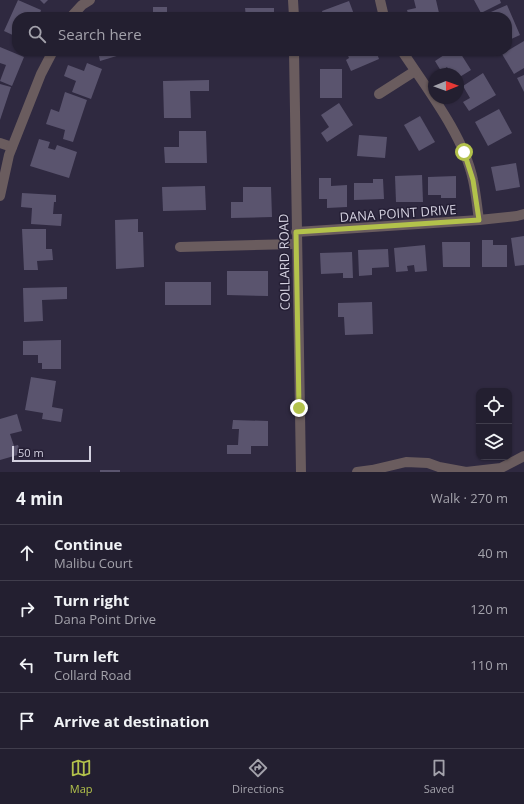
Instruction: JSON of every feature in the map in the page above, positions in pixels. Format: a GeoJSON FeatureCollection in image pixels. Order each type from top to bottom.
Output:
{"type":"FeatureCollection","features":[{"type":"Feature","properties":{"kind":"street"},"geometry":{"type":"LineString","coordinates":[[75,12],[90,0]]}},
{"type":"Feature","properties":{"kind":"street"},"geometry":{"type":"LineString","coordinates":[[293,0],[294,12]]}},
{"type":"Feature","properties":{"kind":"street"},"geometry":{"type":"LineString","coordinates":[[380,0],[383,12]]}},
{"type":"Feature","properties":{"kind":"street"},"geometry":{"type":"LineString","coordinates":[[0,196],[9,155],[41,74],[50,56]]}},
{"type":"Feature","properties":{"kind":"street","name":"COLLARD ROAD"},"geometry":{"type":"LineString","coordinates":[[294,56],[301,472]]}},
{"type":"Feature","properties":{"kind":"street"},"geometry":{"type":"LineString","coordinates":[[405,56],[450,125],[464,152],[473,180],[479,220]]}},
{"type":"Feature","properties":{"kind":"street"},"geometry":{"type":"LineString","coordinates":[[379,94],[415,71]]}},
{"type":"Feature","properties":{"kind":"street"},"geometry":{"type":"LineString","coordinates":[[0,143],[12,147]]}},
{"type":"Feature","properties":{"kind":"street","name":"DANA POINT DRIVE"},"geometry":{"type":"LineString","coordinates":[[296,232],[479,220],[524,214]]}},
{"type":"Feature","properties":{"kind":"street"},"geometry":{"type":"LineString","coordinates":[[180,246],[297,244]]}},
{"type":"Feature","properties":{"kind":"street"},"geometry":{"type":"LineString","coordinates":[[357,472],[406,462],[428,463],[439,467],[466,472],[501,468],[524,456]]}},
{"type":"Feature","properties":{"kind":"building"},"geometry":{"type":"Polygon","coordinates":[[[18,0],[41,10],[40,12],[13,12],[18,0]]]}},
{"type":"Feature","properties":{"kind":"building"},"geometry":{"type":"Polygon","coordinates":[[[40,0],[48,0],[44,4],[40,0]]]}},
{"type":"Feature","properties":{"kind":"building"},"geometry":{"type":"Polygon","coordinates":[[[414,0],[436,0],[439,12],[408,12],[407,10],[416,8],[414,0]]]}},
{"type":"Feature","properties":{"kind":"building"},"geometry":{"type":"Polygon","coordinates":[[[474,0],[500,0],[501,3],[480,12],[474,0]]]}},
{"type":"Feature","properties":{"kind":"building"},"geometry":{"type":"Polygon","coordinates":[[[349,1],[353,12],[322,12],[349,1]]]}},
{"type":"Feature","properties":{"kind":"building"},"geometry":{"type":"Polygon","coordinates":[[[507,5],[510,12],[491,12],[507,5]]]}},
{"type":"Feature","properties":{"kind":"building"},"geometry":{"type":"Polygon","coordinates":[[[153,7],[167,7],[167,12],[153,12],[153,7]]]}},
{"type":"Feature","properties":{"kind":"building"},"geometry":{"type":"Polygon","coordinates":[[[245,8],[274,8],[274,12],[245,12],[245,8]]]}},
{"type":"Feature","properties":{"kind":"building"},"geometry":{"type":"Polygon","coordinates":[[[12,13],[12,35],[4,31],[12,13]]]}},
{"type":"Feature","properties":{"kind":"building"},"geometry":{"type":"Polygon","coordinates":[[[512,17],[520,35],[512,39],[512,17]]]}},
{"type":"Feature","properties":{"kind":"building"},"geometry":{"type":"Polygon","coordinates":[[[524,41],[524,68],[514,74],[503,56],[512,56],[512,48],[524,41]]]}},
{"type":"Feature","properties":{"kind":"building"},"geometry":{"type":"Polygon","coordinates":[[[0,47],[12,52],[12,56],[24,57],[12,86],[0,81],[6,65],[0,63],[0,47]]]}},
{"type":"Feature","properties":{"kind":"building"},"geometry":{"type":"Polygon","coordinates":[[[99,56],[117,56],[100,61],[99,56]]]}},
{"type":"Feature","properties":{"kind":"building"},"geometry":{"type":"Polygon","coordinates":[[[348,56],[378,56],[379,59],[351,71],[346,60],[349,58],[348,56]]]}},
{"type":"Feature","properties":{"kind":"building"},"geometry":{"type":"Polygon","coordinates":[[[442,56],[462,56],[471,70],[464,74],[464,68],[439,68],[435,61],[442,56]]]}},
{"type":"Feature","properties":{"kind":"building"},"geometry":{"type":"Polygon","coordinates":[[[87,63],[102,69],[91,99],[72,92],[76,81],[64,76],[68,65],[84,71],[87,63]]]}},
{"type":"Feature","properties":{"kind":"building"},"geometry":{"type":"Polygon","coordinates":[[[320,69],[342,69],[342,98],[320,98],[320,69]]]}},
{"type":"Feature","properties":{"kind":"building"},"geometry":{"type":"Polygon","coordinates":[[[483,73],[496,95],[469,111],[464,104],[464,101],[470,98],[464,85],[483,73]]]}},
{"type":"Feature","properties":{"kind":"building"},"geometry":{"type":"Polygon","coordinates":[[[524,75],[524,92],[517,78],[524,75]]]}},
{"type":"Feature","properties":{"kind":"building"},"geometry":{"type":"Polygon","coordinates":[[[209,80],[209,91],[190,91],[191,118],[164,118],[163,81],[209,80]]]}},
{"type":"Feature","properties":{"kind":"building"},"geometry":{"type":"Polygon","coordinates":[[[0,84],[11,87],[0,120],[0,84]]]}},
{"type":"Feature","properties":{"kind":"building"},"geometry":{"type":"Polygon","coordinates":[[[65,92],[87,100],[73,142],[63,139],[65,130],[46,124],[51,109],[59,112],[65,92]]]}},
{"type":"Feature","properties":{"kind":"building"},"geometry":{"type":"Polygon","coordinates":[[[339,103],[353,125],[327,142],[321,133],[329,127],[321,115],[339,103]]]}},
{"type":"Feature","properties":{"kind":"building"},"geometry":{"type":"Polygon","coordinates":[[[499,109],[512,133],[488,146],[475,122],[499,109]]]}},
{"type":"Feature","properties":{"kind":"building"},"geometry":{"type":"Polygon","coordinates":[[[420,116],[435,142],[419,151],[404,125],[420,116]]]}},
{"type":"Feature","properties":{"kind":"building"},"geometry":{"type":"Polygon","coordinates":[[[179,131],[206,131],[207,163],[165,163],[164,147],[179,147],[179,131]]]}},
{"type":"Feature","properties":{"kind":"building"},"geometry":{"type":"Polygon","coordinates":[[[359,135],[387,137],[385,158],[357,156],[359,135]]]}},
{"type":"Feature","properties":{"kind":"building"},"geometry":{"type":"Polygon","coordinates":[[[39,139],[50,142],[48,148],[55,150],[57,145],[77,152],[69,178],[30,166],[39,139]]]}},
{"type":"Feature","properties":{"kind":"building"},"geometry":{"type":"Polygon","coordinates":[[[516,163],[520,187],[496,191],[491,167],[516,163]]]}},
{"type":"Feature","properties":{"kind":"building"},"geometry":{"type":"Polygon","coordinates":[[[422,175],[423,202],[396,202],[395,176],[422,175]]]}},
{"type":"Feature","properties":{"kind":"building"},"geometry":{"type":"Polygon","coordinates":[[[456,176],[456,198],[441,198],[441,195],[428,195],[428,177],[456,176]]]}},
{"type":"Feature","properties":{"kind":"building"},"geometry":{"type":"Polygon","coordinates":[[[319,178],[331,178],[331,186],[347,185],[347,207],[327,208],[327,199],[319,199],[319,178]]]}},
{"type":"Feature","properties":{"kind":"building"},"geometry":{"type":"Polygon","coordinates":[[[373,179],[383,179],[384,199],[354,200],[354,183],[373,183],[373,179]]]}},
{"type":"Feature","properties":{"kind":"building"},"geometry":{"type":"Polygon","coordinates":[[[205,186],[206,210],[163,211],[162,187],[205,186]]]}},
{"type":"Feature","properties":{"kind":"building"},"geometry":{"type":"Polygon","coordinates":[[[243,187],[271,187],[272,217],[231,218],[231,202],[243,202],[243,187]]]}},
{"type":"Feature","properties":{"kind":"building"},"geometry":{"type":"Polygon","coordinates":[[[22,193],[56,195],[53,214],[62,214],[61,226],[31,224],[32,208],[21,207],[22,193]]]}},
{"type":"Feature","properties":{"kind":"building"},"geometry":{"type":"Polygon","coordinates":[[[138,219],[138,232],[143,232],[144,267],[116,269],[115,220],[138,219]]]}},
{"type":"Feature","properties":{"kind":"building"},"geometry":{"type":"Polygon","coordinates":[[[22,229],[46,229],[46,249],[52,249],[53,260],[37,261],[38,270],[24,270],[22,229]]]}},
{"type":"Feature","properties":{"kind":"building"},"geometry":{"type":"Polygon","coordinates":[[[524,236],[524,265],[515,266],[511,238],[524,236]]]}},
{"type":"Feature","properties":{"kind":"building"},"geometry":{"type":"Polygon","coordinates":[[[482,240],[493,240],[493,245],[507,245],[507,267],[482,267],[482,240]]]}},
{"type":"Feature","properties":{"kind":"building"},"geometry":{"type":"Polygon","coordinates":[[[442,242],[470,242],[470,267],[443,267],[442,242]]]}},
{"type":"Feature","properties":{"kind":"building"},"geometry":{"type":"Polygon","coordinates":[[[425,245],[427,271],[415,272],[414,265],[407,266],[408,271],[396,272],[394,248],[425,245]]]}},
{"type":"Feature","properties":{"kind":"building"},"geometry":{"type":"Polygon","coordinates":[[[388,249],[389,267],[372,268],[372,275],[359,276],[358,250],[388,249]]]}},
{"type":"Feature","properties":{"kind":"building"},"geometry":{"type":"Polygon","coordinates":[[[352,252],[353,278],[343,278],[343,273],[321,274],[320,253],[352,252]]]}},
{"type":"Feature","properties":{"kind":"building"},"geometry":{"type":"Polygon","coordinates":[[[227,271],[268,271],[268,296],[227,295],[227,271]]]}},
{"type":"Feature","properties":{"kind":"building"},"geometry":{"type":"Polygon","coordinates":[[[165,282],[211,282],[211,305],[165,305],[165,282]]]}},
{"type":"Feature","properties":{"kind":"building"},"geometry":{"type":"Polygon","coordinates":[[[67,287],[67,299],[42,300],[43,321],[24,322],[23,288],[67,287]]]}},
{"type":"Feature","properties":{"kind":"building"},"geometry":{"type":"Polygon","coordinates":[[[372,302],[373,334],[345,335],[344,317],[338,317],[338,303],[372,302]]]}},
{"type":"Feature","properties":{"kind":"building"},"geometry":{"type":"Polygon","coordinates":[[[61,340],[61,369],[42,369],[42,363],[38,363],[38,355],[23,355],[23,341],[61,340]]]}},
{"type":"Feature","properties":{"kind":"building"},"geometry":{"type":"Polygon","coordinates":[[[31,377],[56,381],[52,407],[63,409],[61,422],[42,419],[43,413],[25,410],[31,377]]]}},
{"type":"Feature","properties":{"kind":"building"},"geometry":{"type":"Polygon","coordinates":[[[17,414],[22,431],[10,434],[14,446],[18,445],[21,454],[0,460],[0,419],[17,414]]]}},
{"type":"Feature","properties":{"kind":"building"},"geometry":{"type":"Polygon","coordinates":[[[233,420],[268,421],[268,446],[251,446],[251,454],[227,454],[227,445],[238,445],[239,429],[232,429],[233,420]]]}},
{"type":"Feature","properties":{"kind":"building"},"geometry":{"type":"Polygon","coordinates":[[[100,470],[120,470],[120,472],[100,472],[100,470]]]}},
{"type":"Feature","properties":{"kind":"route"},"geometry":{"type":"LineString","coordinates":[[299,408],[296,232],[479,220],[473,180],[464,152]]}}]}
